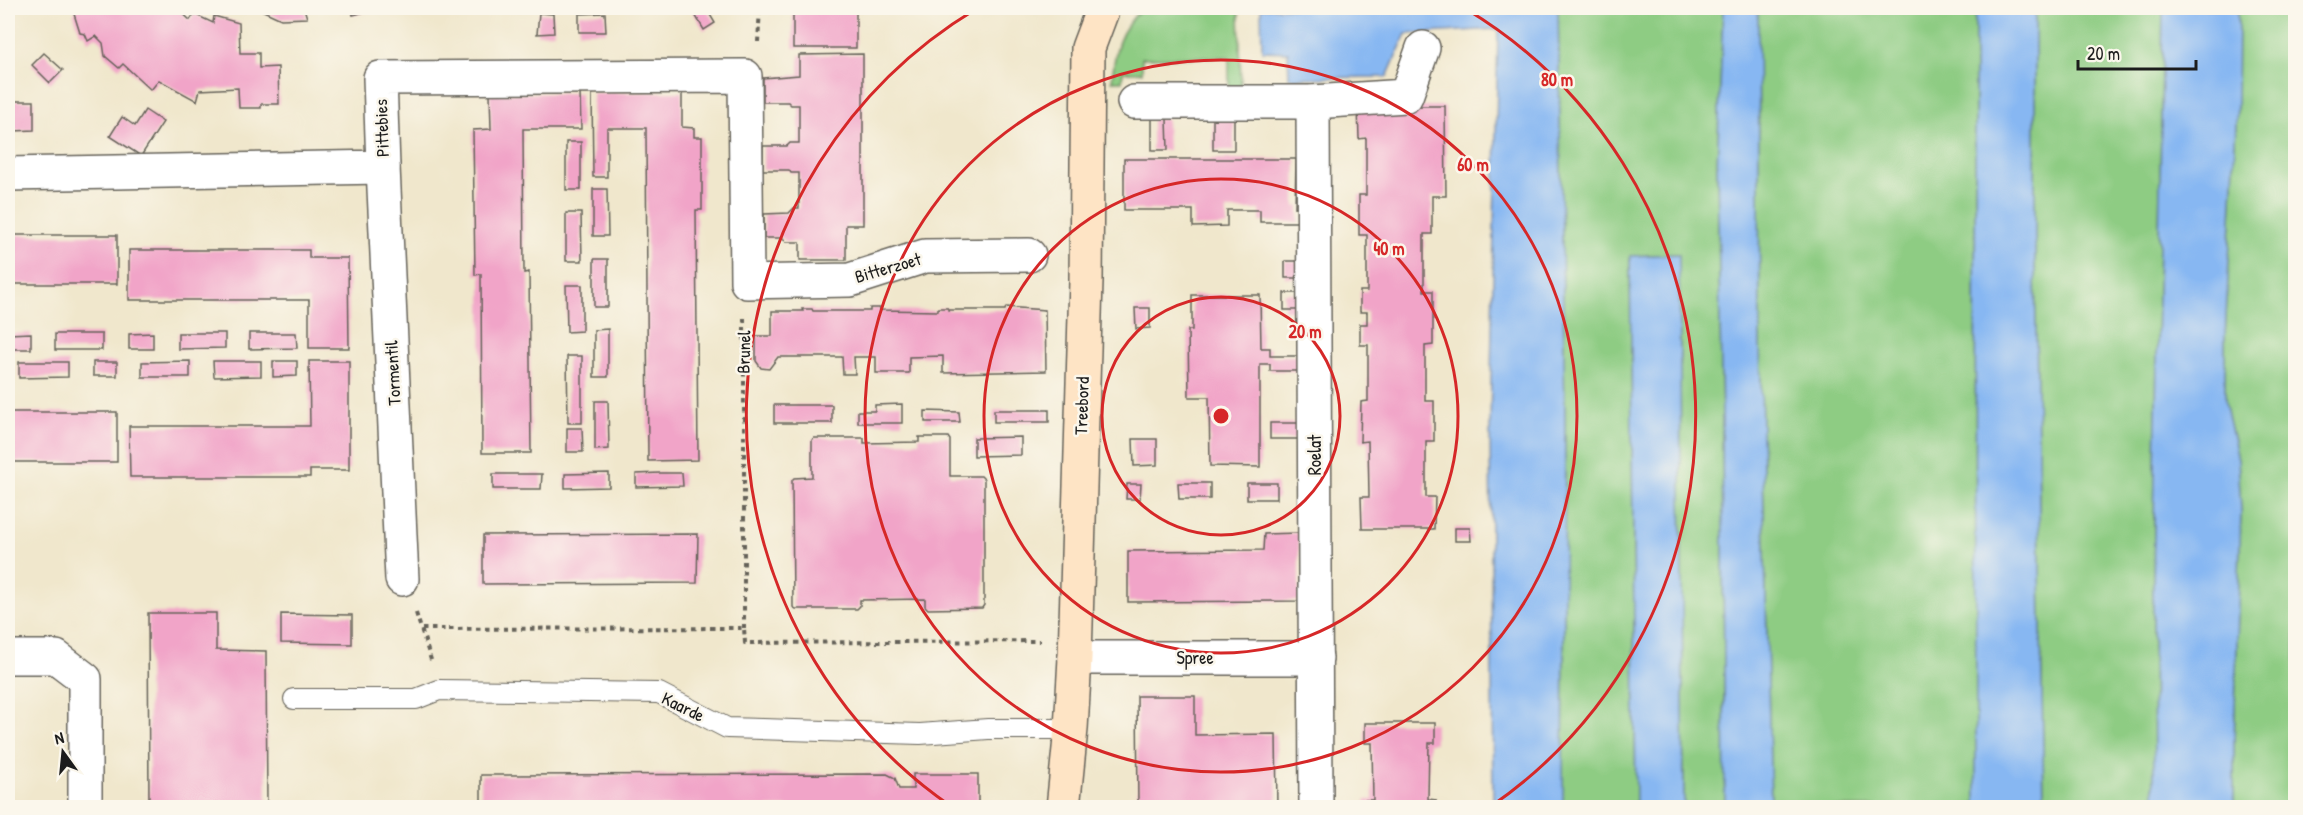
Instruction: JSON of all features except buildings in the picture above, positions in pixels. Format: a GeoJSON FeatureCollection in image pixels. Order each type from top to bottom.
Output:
{"type":"FeatureCollection","features":[{"type":"Feature","properties":{"kind":"street","name":"Treebord"},"geometry":{"type":"LineString","coordinates":[[1063,807],[1071,729],[1075,649],[1086,281],[1088,48],[1103,8]]}},
{"type":"Feature","properties":{"kind":"street"},"geometry":{"type":"LineString","coordinates":[[1134,102],[1313,102],[1406,96],[1423,48]]}},
{"type":"Feature","properties":{"kind":"street","name":"Pittebies"},"geometry":{"type":"LineString","coordinates":[[8,174],[383,167],[380,78],[745,76],[747,282]]}},
{"type":"Feature","properties":{"kind":"street","name":"Roelat"},"geometry":{"type":"LineString","coordinates":[[1313,102],[1316,807]]}},
{"type":"Feature","properties":{"kind":"street","name":"Tormentil"},"geometry":{"type":"LineString","coordinates":[[383,167],[402,579]]}},
{"type":"Feature","properties":{"kind":"street","name":"Bitterzoet"},"geometry":{"type":"LineString","coordinates":[[747,282],[850,279],[925,256],[1029,255]]}},
{"type":"Feature","properties":{"kind":"street","name":"Spree"},"geometry":{"type":"LineString","coordinates":[[1075,649],[1316,658]]}},
{"type":"Feature","properties":{"kind":"street"},"geometry":{"type":"LineString","coordinates":[[8,657],[56,657],[85,679],[85,807]]}},
{"type":"Feature","properties":{"kind":"lane","name":"Kaarde"},"geometry":{"type":"LineString","coordinates":[[294,699],[416,699],[439,690],[659,693],[727,728],[920,734],[988,729],[1071,729]]}},
{"type":"Feature","properties":{"kind":"path","name":"Brunel"},"geometry":{"type":"LineString","coordinates":[[744,628],[743,340],[747,282]]}},
{"type":"Feature","properties":{"kind":"path"},"geometry":{"type":"LineString","coordinates":[[422,629],[744,628],[745,643],[1075,649]]}},
{"type":"Feature","properties":{"kind":"green space"},"geometry":{"type":"Polygon","coordinates":[[[1142,8],[1239,8],[1241,89],[1229,88],[1229,57],[1142,58],[1142,72],[1123,72],[1122,81],[1112,81],[1119,41],[1142,8]]]}},
{"type":"Feature","properties":{"kind":"green space"},"geometry":{"type":"Polygon","coordinates":[[[1558,8],[1723,8],[1717,169],[1722,418],[1725,807],[1684,807],[1679,254],[1630,256],[1636,807],[1563,807],[1565,416],[1558,8]]]}},
{"type":"Feature","properties":{"kind":"green space"},"geometry":{"type":"Polygon","coordinates":[[[1758,8],[1975,8],[1976,807],[1771,807],[1760,344],[1758,8]]]}},
{"type":"Feature","properties":{"kind":"green space"},"geometry":{"type":"Polygon","coordinates":[[[2035,8],[2163,8],[2153,590],[2154,807],[2044,807],[2035,269],[2035,8]]]}},
{"type":"Feature","properties":{"kind":"green space"},"geometry":{"type":"Polygon","coordinates":[[[2238,8],[2295,8],[2295,807],[2234,807],[2241,511],[2238,459],[2225,402],[2225,337],[2237,105],[2238,8]]]}},
{"type":"Feature","properties":{"kind":"water"},"geometry":{"type":"Polygon","coordinates":[[[1261,8],[1558,8],[1565,416],[1563,807],[1493,807],[1490,427],[1498,29],[1406,34],[1387,77],[1289,78],[1288,52],[1262,51],[1261,8]]]}},
{"type":"Feature","properties":{"kind":"water"},"geometry":{"type":"Polygon","coordinates":[[[1723,8],[1758,8],[1760,344],[1771,807],[1725,807],[1722,418],[1717,169],[1723,8]]]}},
{"type":"Feature","properties":{"kind":"water"},"geometry":{"type":"Polygon","coordinates":[[[1975,8],[2035,8],[2035,269],[2044,807],[1976,807],[1975,8]]]}},
{"type":"Feature","properties":{"kind":"water"},"geometry":{"type":"Polygon","coordinates":[[[2163,8],[2238,8],[2237,105],[2225,337],[2225,402],[2238,459],[2241,511],[2234,807],[2154,807],[2153,590],[2163,8]]]}},
{"type":"Feature","properties":{"kind":"water"},"geometry":{"type":"Polygon","coordinates":[[[1679,254],[1684,807],[1636,807],[1630,256],[1679,254]]]}}]}
